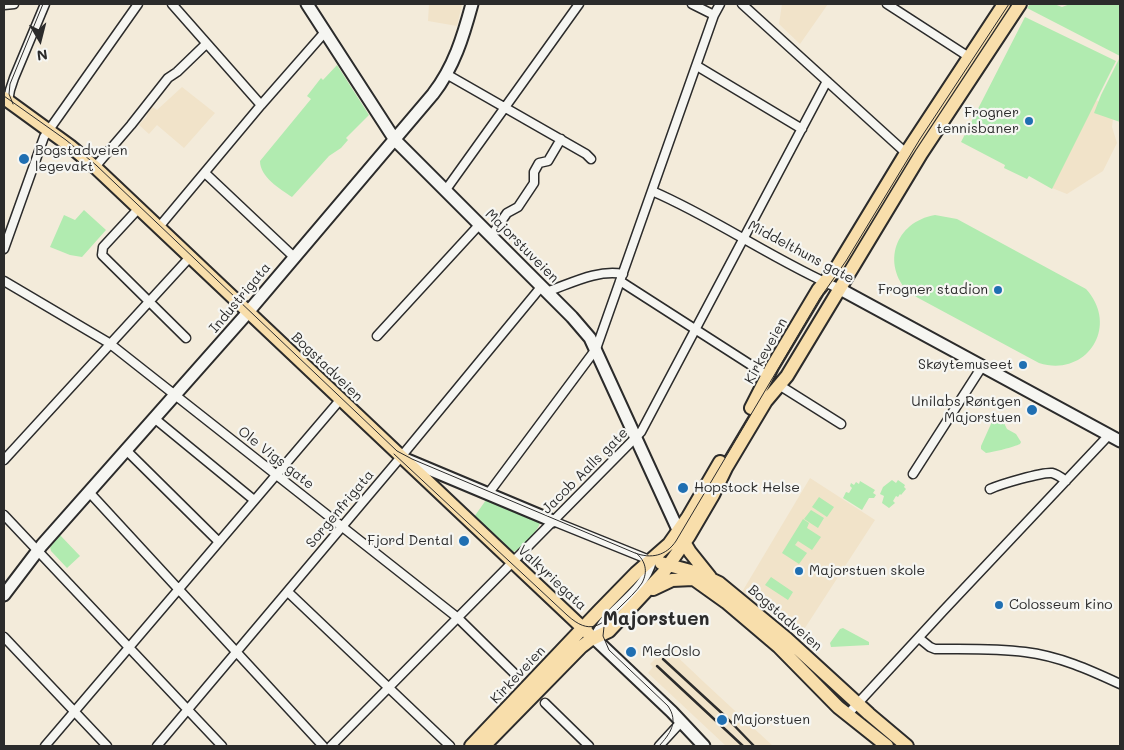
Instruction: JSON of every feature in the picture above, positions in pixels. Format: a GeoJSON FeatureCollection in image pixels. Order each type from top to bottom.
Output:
{"type":"FeatureCollection","features":[{"type":"Feature","properties":{"kind":"main road","name":"Kirkeveien"},"geometry":{"type":"LineString","coordinates":[[484,746],[581,647],[609,631],[645,594],[669,565],[768,376],[813,298],[835,270],[906,153],[1004,4]]}},
{"type":"Feature","properties":{"kind":"main road","name":"Kirkeveien"},"geometry":{"type":"LineString","coordinates":[[471,746],[636,574],[670,544],[682,538],[713,495],[730,460],[840,289],[921,154],[1020,4]]}},
{"type":"Feature","properties":{"kind":"main road","name":"Bogstadveien"},"geometry":{"type":"LineString","coordinates":[[5,103],[48,130],[95,166],[401,457]]}},
{"type":"Feature","properties":{"kind":"main road","name":"Valkyriegata"},"geometry":{"type":"LineString","coordinates":[[401,457],[594,638]]}},
{"type":"Feature","properties":{"kind":"main road","name":"Majorstuveien"},"geometry":{"type":"LineString","coordinates":[[682,538],[699,565],[712,579]]}},
{"type":"Feature","properties":{"kind":"main road","name":"Bogstadveien"},"geometry":{"type":"LineString","coordinates":[[652,561],[669,565],[689,574],[720,597],[779,647],[848,714],[887,746]]}},
{"type":"Feature","properties":{"kind":"main road","name":"Bogstadveien"},"geometry":{"type":"LineString","coordinates":[[645,594],[672,580],[689,574],[698,573],[712,579],[737,597],[787,639],[907,746]]}},
{"type":"Feature","properties":{"kind":"street"},"geometry":{"type":"LineString","coordinates":[[4,5],[14,4]]}},
{"type":"Feature","properties":{"kind":"street"},"geometry":{"type":"LineString","coordinates":[[5,103],[45,4]]}},
{"type":"Feature","properties":{"kind":"street"},"geometry":{"type":"LineString","coordinates":[[4,250],[44,137],[138,4]]}},
{"type":"Feature","properties":{"kind":"street"},"geometry":{"type":"LineString","coordinates":[[172,4],[260,105]]}},
{"type":"Feature","properties":{"kind":"street","name":"Majorstuveien"},"geometry":{"type":"LineString","coordinates":[[307,4],[395,140],[572,317],[590,338],[682,538]]}},
{"type":"Feature","properties":{"kind":"street","name":"Industrigata"},"geometry":{"type":"LineString","coordinates":[[4,595],[37,550],[248,312],[434,94],[448,74],[463,36],[472,4]]}},
{"type":"Feature","properties":{"kind":"street"},"geometry":{"type":"LineString","coordinates":[[445,191],[579,4]]}},
{"type":"Feature","properties":{"kind":"street"},"geometry":{"type":"LineString","coordinates":[[692,4],[714,16]]}},
{"type":"Feature","properties":{"kind":"street"},"geometry":{"type":"LineString","coordinates":[[488,494],[596,349],[714,16],[720,4]]}},
{"type":"Feature","properties":{"kind":"street"},"geometry":{"type":"LineString","coordinates":[[742,4],[906,153]]}},
{"type":"Feature","properties":{"kind":"street"},"geometry":{"type":"LineString","coordinates":[[887,4],[969,57]]}},
{"type":"Feature","properties":{"kind":"street"},"geometry":{"type":"LineString","coordinates":[[158,227],[260,105],[325,32]]}},
{"type":"Feature","properties":{"kind":"street"},"geometry":{"type":"LineString","coordinates":[[95,166],[131,125],[168,78],[177,72],[206,44]]}},
{"type":"Feature","properties":{"kind":"street"},"geometry":{"type":"LineString","coordinates":[[697,66],[802,130]]}},
{"type":"Feature","properties":{"kind":"street"},"geometry":{"type":"LineString","coordinates":[[448,74],[504,108],[561,139],[591,159]]}},
{"type":"Feature","properties":{"kind":"street","name":"Jacob Aalls gate"},"geometry":{"type":"LineString","coordinates":[[331,746],[635,439],[645,426],[827,81]]}},
{"type":"Feature","properties":{"kind":"street"},"geometry":{"type":"LineString","coordinates":[[491,236],[507,213],[518,207],[534,183],[534,172],[539,163],[548,161],[561,139]]}},
{"type":"Feature","properties":{"kind":"street"},"geometry":{"type":"LineString","coordinates":[[205,173],[294,257]]}},
{"type":"Feature","properties":{"kind":"street","name":"Middelthuns gate"},"geometry":{"type":"LineString","coordinates":[[652,191],[983,365],[1120,441]]}},
{"type":"Feature","properties":{"kind":"street"},"geometry":{"type":"LineString","coordinates":[[138,208],[102,247],[103,258],[186,338]]}},
{"type":"Feature","properties":{"kind":"street"},"geometry":{"type":"LineString","coordinates":[[376,336],[479,225]]}},
{"type":"Feature","properties":{"kind":"street"},"geometry":{"type":"LineString","coordinates":[[4,460],[147,301],[190,257]]}},
{"type":"Feature","properties":{"kind":"street"},"geometry":{"type":"LineString","coordinates":[[544,290],[599,274],[615,272],[695,330],[768,376]]}},
{"type":"Feature","properties":{"kind":"street","name":"Ole Vigs gate"},"geometry":{"type":"LineString","coordinates":[[4,282],[109,343],[458,618],[516,675]]}},
{"type":"Feature","properties":{"kind":"street","name":"Sorgenfrigata"},"geometry":{"type":"LineString","coordinates":[[157,746],[544,290]]}},
{"type":"Feature","properties":{"kind":"street"},"geometry":{"type":"LineString","coordinates":[[913,474],[983,365]]}},
{"type":"Feature","properties":{"kind":"street"},"geometry":{"type":"LineString","coordinates":[[780,384],[841,424]]}},
{"type":"Feature","properties":{"kind":"street"},"geometry":{"type":"LineString","coordinates":[[45,746],[340,400]]}},
{"type":"Feature","properties":{"kind":"street"},"geometry":{"type":"LineString","coordinates":[[154,418],[254,500]]}},
{"type":"Feature","properties":{"kind":"street"},"geometry":{"type":"LineString","coordinates":[[848,714],[943,611],[1110,436]]}},
{"type":"Feature","properties":{"kind":"street"},"geometry":{"type":"LineString","coordinates":[[126,450],[219,542]]}},
{"type":"Feature","properties":{"kind":"street","name":"Bogstadveien"},"geometry":{"type":"LineString","coordinates":[[401,457],[652,561]]}},
{"type":"Feature","properties":{"kind":"street"},"geometry":{"type":"LineString","coordinates":[[990,489],[1002,484],[1048,473],[1056,474],[1066,481]]}},
{"type":"Feature","properties":{"kind":"street"},"geometry":{"type":"LineString","coordinates":[[89,492],[323,746]]}},
{"type":"Feature","properties":{"kind":"street"},"geometry":{"type":"LineString","coordinates":[[4,515],[222,746]]}},
{"type":"Feature","properties":{"kind":"street","name":"Kirkeveien"},"geometry":{"type":"LineString","coordinates":[[594,638],[606,619],[645,577],[652,561]]}},
{"type":"Feature","properties":{"kind":"street"},"geometry":{"type":"LineString","coordinates":[[288,592],[450,746]]}},
{"type":"Feature","properties":{"kind":"street"},"geometry":{"type":"LineString","coordinates":[[4,637],[107,746]]}},
{"type":"Feature","properties":{"kind":"street","name":"Valkyriegata"},"geometry":{"type":"LineString","coordinates":[[594,638],[672,712],[704,746]]}},
{"type":"Feature","properties":{"kind":"street"},"geometry":{"type":"LineString","coordinates":[[919,638],[935,649],[1024,652],[1052,658],[1097,673],[1120,684]]}},
{"type":"Feature","properties":{"kind":"street"},"geometry":{"type":"LineString","coordinates":[[545,704],[588,746]]}},
{"type":"Feature","properties":{"kind":"street"},"geometry":{"type":"LineString","coordinates":[[659,746],[681,722]]}},
{"type":"Feature","properties":{"kind":"shaded area"},"geometry":{"type":"Polygon","coordinates":[[[429,4],[462,4],[457,26],[428,21],[429,4]]]}},
{"type":"Feature","properties":{"kind":"shaded area"},"geometry":{"type":"Polygon","coordinates":[[[782,4],[828,4],[800,44],[779,24],[782,4]]]}},
{"type":"Feature","properties":{"kind":"shaded area"},"geometry":{"type":"Polygon","coordinates":[[[182,87],[215,113],[184,148],[157,125],[149,134],[139,125],[147,116],[146,112],[151,106],[157,110],[182,87]]]}},
{"type":"Feature","properties":{"kind":"shaded area"},"geometry":{"type":"Polygon","coordinates":[[[1096,100],[1114,111],[1112,127],[1117,143],[1103,171],[1067,194],[1052,188],[1096,100]]]}},
{"type":"Feature","properties":{"kind":"shaded area","name":"Majorstuen skole"},"geometry":{"type":"Polygon","coordinates":[[[810,478],[875,520],[803,631],[742,592],[810,478]]]}},
{"type":"Feature","properties":{"kind":"shaded area"},"geometry":{"type":"Polygon","coordinates":[[[669,649],[773,746],[726,746],[648,673],[653,667],[650,664],[661,653],[664,656],[669,649]]]}},
{"type":"Feature","properties":{"kind":"green space"},"geometry":{"type":"Polygon","coordinates":[[[1030,4],[1054,4],[1062,7],[1070,4],[1120,4],[1120,56],[1027,8],[1030,4]]]}},
{"type":"Feature","properties":{"kind":"green space","name":"Frogner tennisbaner"},"geometry":{"type":"Polygon","coordinates":[[[1025,17],[1116,61],[1052,189],[1029,176],[1027,179],[1004,168],[1005,165],[961,142],[1025,17]]]}},
{"type":"Feature","properties":{"kind":"green space"},"geometry":{"type":"Polygon","coordinates":[[[1120,57],[1120,122],[1094,113],[1120,57]]]}},
{"type":"Feature","properties":{"kind":"green space"},"geometry":{"type":"Polygon","coordinates":[[[337,65],[369,115],[346,138],[348,140],[341,148],[329,156],[292,197],[267,177],[263,172],[260,161],[311,99],[307,96],[321,78],[323,80],[337,65]]]}},
{"type":"Feature","properties":{"kind":"green space"},"geometry":{"type":"Polygon","coordinates":[[[84,210],[106,230],[82,257],[70,255],[50,247],[64,215],[75,220],[84,210]]]}},
{"type":"Feature","properties":{"kind":"green space","name":"Frogner stadion"},"geometry":{"type":"Polygon","coordinates":[[[935,215],[957,219],[1086,289],[1096,303],[1100,318],[1099,333],[1093,346],[1084,356],[1071,363],[1056,366],[1039,363],[909,293],[900,282],[896,270],[894,257],[896,246],[910,226],[921,219],[935,215]]]}},
{"type":"Feature","properties":{"kind":"green space"},"geometry":{"type":"Polygon","coordinates":[[[997,414],[1000,415],[1007,429],[1016,434],[1021,442],[1013,447],[986,453],[981,449],[981,446],[997,414]]]}},
{"type":"Feature","properties":{"kind":"green space"},"geometry":{"type":"Polygon","coordinates":[[[892,480],[896,483],[898,480],[905,485],[906,489],[901,495],[896,496],[893,501],[895,503],[889,508],[882,503],[884,496],[880,494],[883,487],[892,480]]]}},
{"type":"Feature","properties":{"kind":"green space"},"geometry":{"type":"Polygon","coordinates":[[[860,481],[875,490],[873,493],[876,495],[874,498],[869,498],[862,510],[843,498],[846,492],[849,493],[852,488],[850,486],[851,483],[854,485],[856,482],[859,484],[860,481]]]}},
{"type":"Feature","properties":{"kind":"green space"},"geometry":{"type":"Polygon","coordinates":[[[819,497],[834,507],[827,517],[812,507],[819,497]]]}},
{"type":"Feature","properties":{"kind":"green space"},"geometry":{"type":"Polygon","coordinates":[[[486,500],[530,519],[534,517],[540,521],[533,534],[515,551],[511,553],[474,517],[486,500]]]}},
{"type":"Feature","properties":{"kind":"green space"},"geometry":{"type":"Polygon","coordinates":[[[811,510],[824,518],[818,528],[804,519],[811,510]]]}},
{"type":"Feature","properties":{"kind":"green space"},"geometry":{"type":"Polygon","coordinates":[[[803,519],[809,523],[807,528],[821,537],[812,550],[798,541],[795,545],[807,553],[799,564],[782,553],[803,519]]]}},
{"type":"Feature","properties":{"kind":"green space"},"geometry":{"type":"Polygon","coordinates":[[[60,535],[80,556],[67,568],[51,551],[50,547],[60,535]]]}},
{"type":"Feature","properties":{"kind":"green space"},"geometry":{"type":"Polygon","coordinates":[[[771,577],[793,592],[788,600],[765,585],[771,577]]]}},
{"type":"Feature","properties":{"kind":"green space"},"geometry":{"type":"Polygon","coordinates":[[[843,628],[869,642],[869,645],[831,647],[830,643],[840,629],[843,628]]]}},
{"type":"Feature","properties":{"kind":"tram line"},"geometry":{"type":"LineString","coordinates":[[13,104],[9,94],[10,84],[43,4]]}},
{"type":"Feature","properties":{"kind":"tram line"},"geometry":{"type":"LineString","coordinates":[[4,96],[66,140],[96,165],[397,451],[635,553],[652,556],[668,550],[676,541],[820,298],[846,261],[920,139],[1009,4]]}},
{"type":"Feature","properties":{"kind":"tram line"},"geometry":{"type":"LineString","coordinates":[[394,454],[567,615],[582,625],[595,626],[607,619],[640,586],[645,575],[645,567],[636,553]]}},
{"type":"Feature","properties":{"kind":"tram line"},"geometry":{"type":"LineString","coordinates":[[604,627],[603,636],[609,650],[668,706],[671,712],[673,717],[672,728],[659,746]]}},
{"type":"Feature","properties":{"kind":"railway"},"geometry":{"type":"LineString","coordinates":[[663,659],[725,716],[754,746]]}},
{"type":"Feature","properties":{"kind":"railway"},"geometry":{"type":"LineString","coordinates":[[657,666],[743,746]]}},
{"type":"Feature","properties":{"kind":"place","name":"Frogner tennisbaner"},"geometry":{"type":"Point","coordinates":[1029,121]}},
{"type":"Feature","properties":{"kind":"place","name":"Bogstadveien legevakt"},"geometry":{"type":"Point","coordinates":[24,159]}},
{"type":"Feature","properties":{"kind":"place","name":"Frogner stadion"},"geometry":{"type":"Point","coordinates":[998,290]}},
{"type":"Feature","properties":{"kind":"place","name":"Skøytemuseet"},"geometry":{"type":"Point","coordinates":[1023,365]}},
{"type":"Feature","properties":{"kind":"place","name":"Unilabs Røntgen Majorstuen"},"geometry":{"type":"Point","coordinates":[1032,410]}},
{"type":"Feature","properties":{"kind":"place","name":"Hopstock Helse"},"geometry":{"type":"Point","coordinates":[683,488]}},
{"type":"Feature","properties":{"kind":"place","name":"Fjord Dental"},"geometry":{"type":"Point","coordinates":[464,541]}},
{"type":"Feature","properties":{"kind":"place","name":"Majorstuen skole"},"geometry":{"type":"Point","coordinates":[799,571]}},
{"type":"Feature","properties":{"kind":"place","name":"Colosseum kino"},"geometry":{"type":"Point","coordinates":[999,605]}},
{"type":"Feature","properties":{"kind":"place","name":"MedOslo"},"geometry":{"type":"Point","coordinates":[631,652]}},
{"type":"Feature","properties":{"kind":"place","name":"Majorstuen"},"geometry":{"type":"Point","coordinates":[722,720]}},
{"type":"Feature","properties":{"kind":"district","name":"Majorstuen"},"geometry":{"type":"Point","coordinates":[656,619]}}]}
